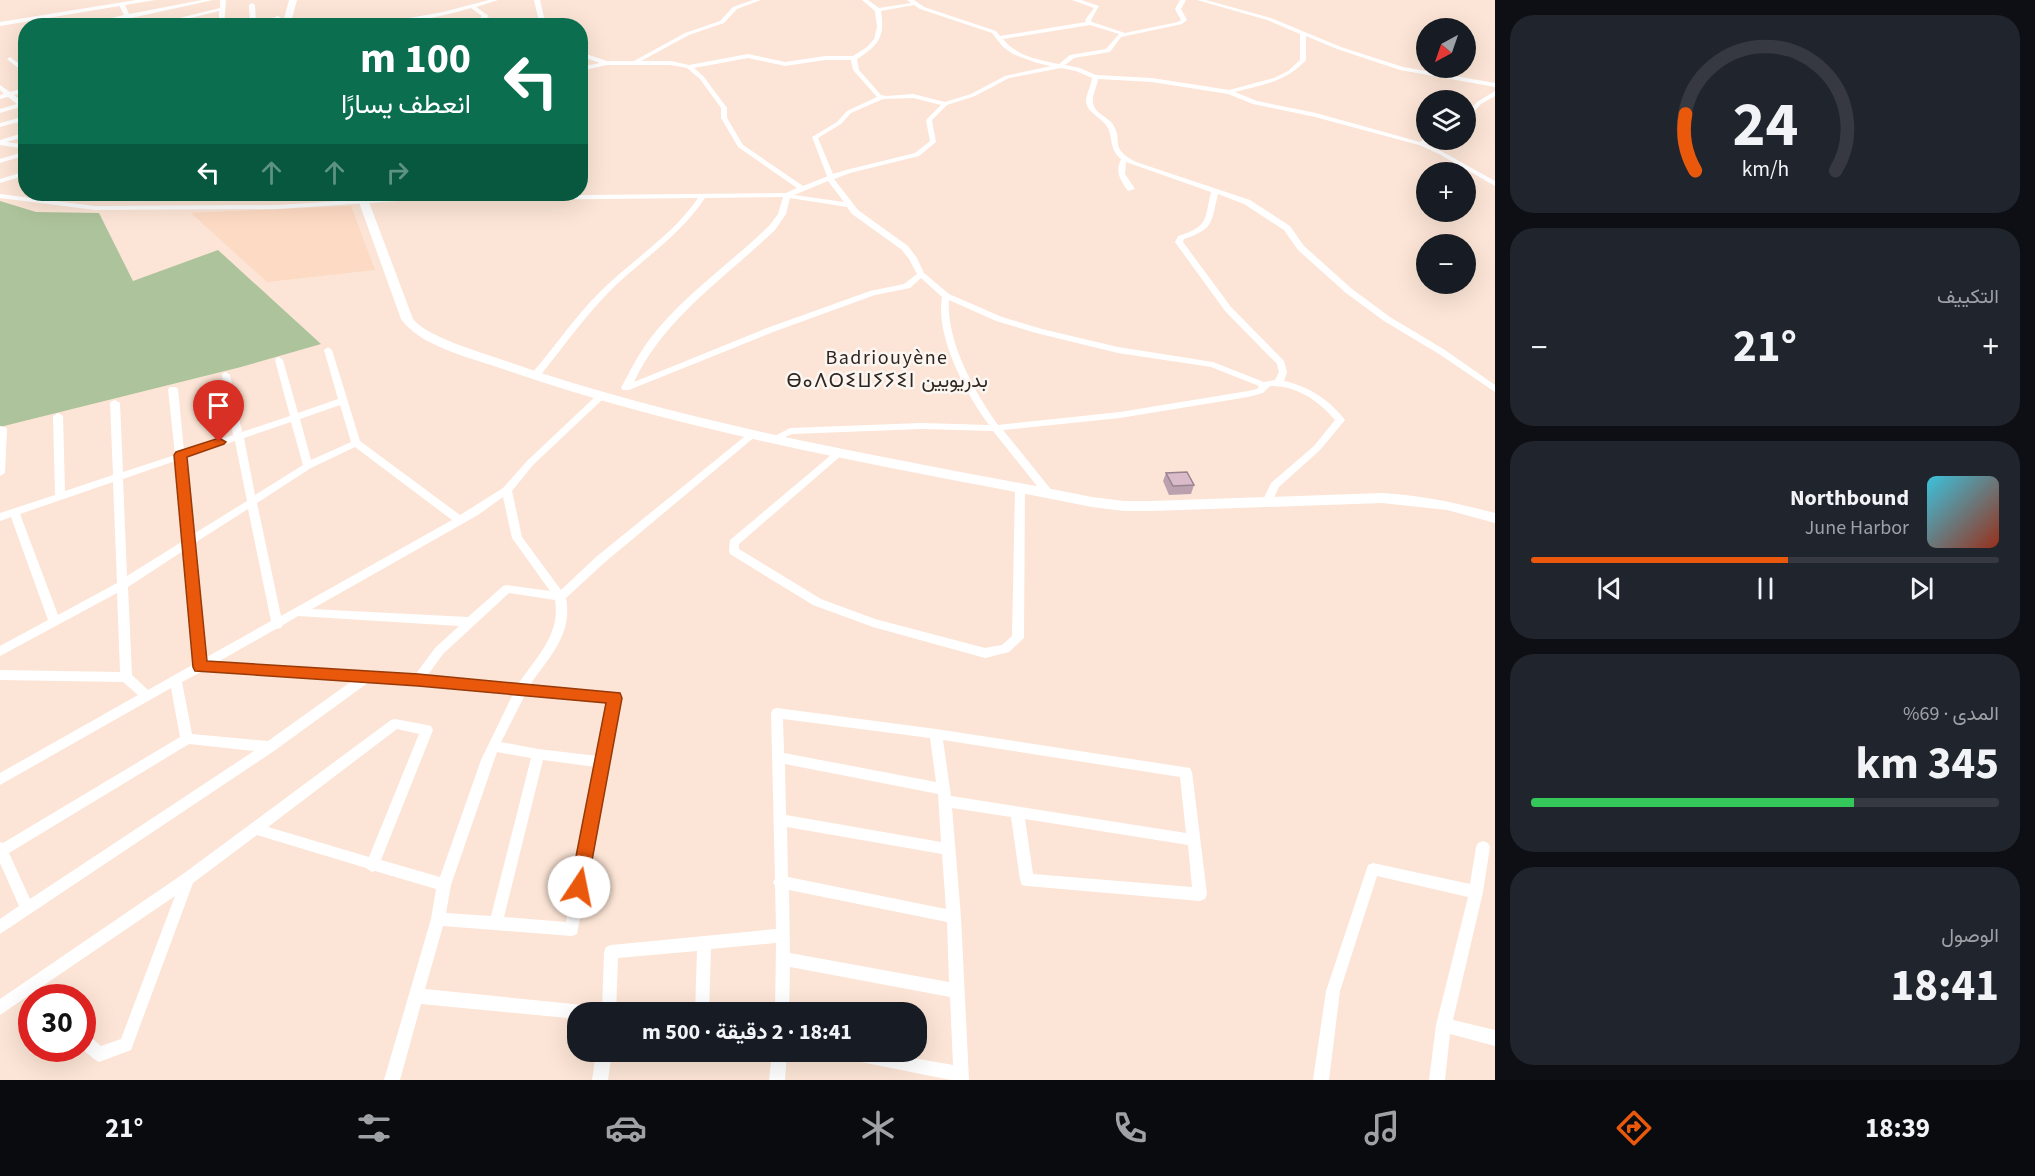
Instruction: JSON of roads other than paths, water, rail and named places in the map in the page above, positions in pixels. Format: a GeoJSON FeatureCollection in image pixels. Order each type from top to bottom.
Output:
{"type":"FeatureCollection","features":[{"type":"Feature","properties":{"kind":"street"},"geometry":{"type":"LineString","coordinates":[[39,18],[151,0]]}},
{"type":"Feature","properties":{"kind":"street"},"geometry":{"type":"LineString","coordinates":[[172,0],[189,16]]}},
{"type":"Feature","properties":{"kind":"street"},"geometry":{"type":"LineString","coordinates":[[123,18],[210,0]]}},
{"type":"Feature","properties":{"kind":"street"},"geometry":{"type":"LineString","coordinates":[[221,18],[223,0]]}},
{"type":"Feature","properties":{"kind":"street"},"geometry":{"type":"LineString","coordinates":[[288,18],[293,0]]}},
{"type":"Feature","properties":{"kind":"street"},"geometry":{"type":"LineString","coordinates":[[419,18],[495,0]]}},
{"type":"Feature","properties":{"kind":"street"},"geometry":{"type":"LineString","coordinates":[[537,0],[541,18]]}},
{"type":"Feature","properties":{"kind":"street"},"geometry":{"type":"LineString","coordinates":[[634,63],[687,34],[717,25],[735,8],[758,0]]}},
{"type":"Feature","properties":{"kind":"street"},"geometry":{"type":"LineString","coordinates":[[588,67],[607,63],[671,63],[689,67],[748,56],[786,64],[825,58],[854,58],[867,51],[877,40],[882,26],[878,10],[865,0]]}},
{"type":"Feature","properties":{"kind":"street"},"geometry":{"type":"LineString","coordinates":[[1074,0],[1096,7],[1088,20],[1090,23]]}},
{"type":"Feature","properties":{"kind":"street"},"geometry":{"type":"LineString","coordinates":[[787,196],[863,167],[900,161],[924,151],[933,142],[929,120],[945,104],[973,95],[1007,77],[1060,66],[1072,56],[1110,50],[1116,38],[1123,34],[1182,22],[1184,20],[1178,9],[1182,0]]}},
{"type":"Feature","properties":{"kind":"street"},"geometry":{"type":"LineString","coordinates":[[1200,0],[1269,19],[1338,48],[1410,71],[1495,85]]}},
{"type":"Feature","properties":{"kind":"street"},"geometry":{"type":"LineString","coordinates":[[878,10],[912,2],[984,28],[1000,38],[1014,57],[1083,70],[1095,78],[1152,80],[1229,92],[1255,103],[1316,115],[1416,140]]}},
{"type":"Feature","properties":{"kind":"street"},"geometry":{"type":"LineString","coordinates":[[122,5],[128,17]]}},
{"type":"Feature","properties":{"kind":"street"},"geometry":{"type":"LineString","coordinates":[[252,5],[253,18]]}},
{"type":"Feature","properties":{"kind":"street"},"geometry":{"type":"LineString","coordinates":[[473,7],[486,16],[484,18]]}},
{"type":"Feature","properties":{"kind":"street"},"geometry":{"type":"LineString","coordinates":[[181,18],[222,9]]}},
{"type":"Feature","properties":{"kind":"street"},"geometry":{"type":"LineString","coordinates":[[0,24],[18,21]]}},
{"type":"Feature","properties":{"kind":"street"},"geometry":{"type":"LineString","coordinates":[[1000,38],[1090,23],[1123,34]]}},
{"type":"Feature","properties":{"kind":"street"},"geometry":{"type":"LineString","coordinates":[[1229,92],[1276,79],[1290,72],[1303,60],[1304,34]]}},
{"type":"Feature","properties":{"kind":"street"},"geometry":{"type":"LineString","coordinates":[[588,57],[607,63]]}},
{"type":"Feature","properties":{"kind":"street"},"geometry":{"type":"LineString","coordinates":[[854,58],[856,70],[873,92],[882,97]]}},
{"type":"Feature","properties":{"kind":"street"},"geometry":{"type":"LineString","coordinates":[[10,59],[18,66]]}},
{"type":"Feature","properties":{"kind":"street"},"geometry":{"type":"LineString","coordinates":[[689,67],[702,78],[724,108],[724,118],[740,146],[803,189]]}},
{"type":"Feature","properties":{"kind":"street"},"geometry":{"type":"LineString","coordinates":[[1007,77],[1010,69]]}},
{"type":"Feature","properties":{"kind":"street"},"geometry":{"type":"LineString","coordinates":[[1095,78],[1095,89],[1090,97],[1090,104],[1095,112],[1110,125],[1114,149],[1124,159],[1247,202],[1287,228],[1301,248],[1349,291],[1495,389]]}},
{"type":"Feature","properties":{"kind":"street"},"geometry":{"type":"LineString","coordinates":[[0,87],[18,102]]}},
{"type":"Feature","properties":{"kind":"street"},"geometry":{"type":"LineString","coordinates":[[0,97],[18,92]]}},
{"type":"Feature","properties":{"kind":"street"},"geometry":{"type":"LineString","coordinates":[[1476,106],[1495,93]]}},
{"type":"Feature","properties":{"kind":"street"},"geometry":{"type":"LineString","coordinates":[[945,104],[913,96],[882,97],[849,112],[839,123],[816,137],[815,140],[830,178],[848,205],[866,221],[905,248],[921,274],[946,296],[1029,328],[1118,350],[1213,365],[1264,385],[1279,382],[1317,398],[1340,420],[1317,448],[1275,485],[1267,502]]}},
{"type":"Feature","properties":{"kind":"street"},"geometry":{"type":"LineString","coordinates":[[0,111],[18,108]]}},
{"type":"Feature","properties":{"kind":"street"},"geometry":{"type":"LineString","coordinates":[[0,125],[18,120]]}},
{"type":"Feature","properties":{"kind":"street"},"geometry":{"type":"LineString","coordinates":[[0,142],[18,137]]}},
{"type":"Feature","properties":{"kind":"street"},"geometry":{"type":"LineString","coordinates":[[0,142],[18,145]]}},
{"type":"Feature","properties":{"kind":"street"},"geometry":{"type":"LineString","coordinates":[[1436,150],[1495,184]]}},
{"type":"Feature","properties":{"kind":"street"},"geometry":{"type":"LineString","coordinates":[[0,161],[18,155]]}},
{"type":"Feature","properties":{"kind":"street"},"geometry":{"type":"LineString","coordinates":[[1124,159],[1120,169],[1121,176],[1131,189]]}},
{"type":"Feature","properties":{"kind":"street"},"geometry":{"type":"LineString","coordinates":[[0,181],[18,175]]}},
{"type":"Feature","properties":{"kind":"street"},"geometry":{"type":"LineString","coordinates":[[1215,191],[1207,224],[1199,232],[1181,238],[1179,242],[1228,309],[1281,363],[1283,372],[1279,382]]}},
{"type":"Feature","properties":{"kind":"street"},"geometry":{"type":"LineString","coordinates":[[0,196],[18,198]]}},
{"type":"Feature","properties":{"kind":"street"},"geometry":{"type":"LineString","coordinates":[[588,196],[787,196],[848,205]]}},
{"type":"Feature","properties":{"kind":"street"},"geometry":{"type":"LineString","coordinates":[[535,375],[602,293],[670,236],[696,208],[703,196]]}},
{"type":"Feature","properties":{"kind":"street"},"geometry":{"type":"LineString","coordinates":[[616,401],[653,341],[693,298],[771,228],[782,214],[787,196]]}},
{"type":"Feature","properties":{"kind":"street"},"geometry":{"type":"LineString","coordinates":[[40,201],[95,208],[277,207],[329,201]]}},
{"type":"Feature","properties":{"kind":"street"},"geometry":{"type":"LineString","coordinates":[[364,201],[407,319],[413,327],[452,347],[600,397],[752,435],[1020,489],[1124,506],[1325,499],[1414,500],[1446,505],[1495,518]]}},
{"type":"Feature","properties":{"kind":"street"},"geometry":{"type":"LineString","coordinates":[[626,388],[873,292],[907,286],[921,274]]}},
{"type":"Feature","properties":{"kind":"street"},"geometry":{"type":"LineString","coordinates":[[946,296],[945,311],[956,359],[968,386],[997,428],[1049,494]]}},
{"type":"Feature","properties":{"kind":"street"},"geometry":{"type":"LineString","coordinates":[[328,350],[356,443],[460,520]]}},
{"type":"Feature","properties":{"kind":"street"},"geometry":{"type":"LineString","coordinates":[[279,360],[308,466]]}},
{"type":"Feature","properties":{"kind":"street"},"geometry":{"type":"LineString","coordinates":[[226,375],[277,625]]}},
{"type":"Feature","properties":{"kind":"street"},"geometry":{"type":"LineString","coordinates":[[776,438],[790,431],[922,426],[997,428],[1120,415],[1255,393],[1260,391],[1264,385]]}},
{"type":"Feature","properties":{"kind":"street"},"geometry":{"type":"LineString","coordinates":[[173,389],[190,540],[200,667]]}},
{"type":"Feature","properties":{"kind":"street"},"geometry":{"type":"LineString","coordinates":[[0,779],[460,520],[507,490],[530,464],[600,397]]}},
{"type":"Feature","properties":{"kind":"street"},"geometry":{"type":"LineString","coordinates":[[0,517],[343,402]]}},
{"type":"Feature","properties":{"kind":"street"},"geometry":{"type":"LineString","coordinates":[[115,403],[126,676],[146,696]]}},
{"type":"Feature","properties":{"kind":"street"},"geometry":{"type":"LineString","coordinates":[[58,416],[60,497]]}},
{"type":"Feature","properties":{"kind":"street"},"geometry":{"type":"LineString","coordinates":[[0,473],[2,429]]}},
{"type":"Feature","properties":{"kind":"street"},"geometry":{"type":"LineString","coordinates":[[560,597],[600,560],[752,435]]}},
{"type":"Feature","properties":{"kind":"street"},"geometry":{"type":"LineString","coordinates":[[0,651],[122,585],[308,466],[356,443]]}},
{"type":"Feature","properties":{"kind":"street"},"geometry":{"type":"LineString","coordinates":[[840,452],[734,543],[734,551],[818,602],[873,623],[985,653],[1005,649],[1018,638],[1020,489]]}},
{"type":"Feature","properties":{"kind":"street"},"geometry":{"type":"LineString","coordinates":[[392,1080],[438,919],[444,885],[494,746],[521,690],[557,639],[564,607],[560,597],[517,538],[507,490]]}},
{"type":"Feature","properties":{"kind":"street"},"geometry":{"type":"LineString","coordinates":[[14,512],[55,622]]}},
{"type":"Feature","properties":{"kind":"street"},"geometry":{"type":"LineString","coordinates":[[418,680],[439,651],[507,589],[560,597]]}},
{"type":"Feature","properties":{"kind":"street"},"geometry":{"type":"LineString","coordinates":[[297,612],[471,622]]}},
{"type":"Feature","properties":{"kind":"street"},"geometry":{"type":"LineString","coordinates":[[200,667],[418,680],[615,698],[572,929],[438,919]]}},
{"type":"Feature","properties":{"kind":"street"},"geometry":{"type":"LineString","coordinates":[[0,675],[126,676]]}},
{"type":"Feature","properties":{"kind":"street"},"geometry":{"type":"LineString","coordinates":[[0,927],[270,747],[365,678]]}},
{"type":"Feature","properties":{"kind":"street"},"geometry":{"type":"LineString","coordinates":[[176,681],[187,740]]}},
{"type":"Feature","properties":{"kind":"street"},"geometry":{"type":"LineString","coordinates":[[782,1002],[783,935],[777,712],[1186,772],[1200,894],[1027,880],[1017,813]]}},
{"type":"Feature","properties":{"kind":"street"},"geometry":{"type":"LineString","coordinates":[[46,984],[395,724],[427,729],[372,866]]}},
{"type":"Feature","properties":{"kind":"street"},"geometry":{"type":"LineString","coordinates":[[889,1062],[961,1077],[954,916],[944,795],[936,734]]}},
{"type":"Feature","properties":{"kind":"street"},"geometry":{"type":"LineString","coordinates":[[27,909],[1,849],[187,740],[270,747]]}},
{"type":"Feature","properties":{"kind":"street"},"geometry":{"type":"LineString","coordinates":[[494,746],[603,762]]}},
{"type":"Feature","properties":{"kind":"street"},"geometry":{"type":"LineString","coordinates":[[496,924],[538,754]]}},
{"type":"Feature","properties":{"kind":"street"},"geometry":{"type":"LineString","coordinates":[[777,757],[1017,813],[1193,840]]}},
{"type":"Feature","properties":{"kind":"street"},"geometry":{"type":"LineString","coordinates":[[780,820],[948,849]]}},
{"type":"Feature","properties":{"kind":"street"},"geometry":{"type":"LineString","coordinates":[[255,830],[372,866],[444,885]]}},
{"type":"Feature","properties":{"kind":"street"},"geometry":{"type":"LineString","coordinates":[[1437,1080],[1444,1025],[1476,892],[1483,847]]}},
{"type":"Feature","properties":{"kind":"street"},"geometry":{"type":"LineString","coordinates":[[1322,1080],[1333,991],[1373,869],[1476,892]]}},
{"type":"Feature","properties":{"kind":"street"},"geometry":{"type":"LineString","coordinates":[[96,1051],[99,1054],[126,1045],[188,879]]}},
{"type":"Feature","properties":{"kind":"street"},"geometry":{"type":"LineString","coordinates":[[780,882],[954,916]]}},
{"type":"Feature","properties":{"kind":"street"},"geometry":{"type":"LineString","coordinates":[[609,1002],[611,952],[783,935]]}},
{"type":"Feature","properties":{"kind":"street"},"geometry":{"type":"LineString","coordinates":[[702,1002],[704,943]]}},
{"type":"Feature","properties":{"kind":"street"},"geometry":{"type":"LineString","coordinates":[[783,959],[957,991]]}},
{"type":"Feature","properties":{"kind":"street"},"geometry":{"type":"LineString","coordinates":[[416,996],[567,1010]]}},
{"type":"Feature","properties":{"kind":"street"},"geometry":{"type":"LineString","coordinates":[[0,1008],[18,1000]]}},
{"type":"Feature","properties":{"kind":"street"},"geometry":{"type":"LineString","coordinates":[[1444,1025],[1495,1038]]}},
{"type":"Feature","properties":{"kind":"street"},"geometry":{"type":"LineString","coordinates":[[600,1080],[603,1062]]}},
{"type":"Feature","properties":{"kind":"street"},"geometry":{"type":"LineString","coordinates":[[777,1080],[779,1062]]}},
{"type":"Feature","properties":{"kind":"district","name":"Badriouyène ⴱⴰⴷⵔⵉⵡⵢⵢⵉⵏ بدريويين"},"geometry":{"type":"Point","coordinates":[887,370]}}]}
